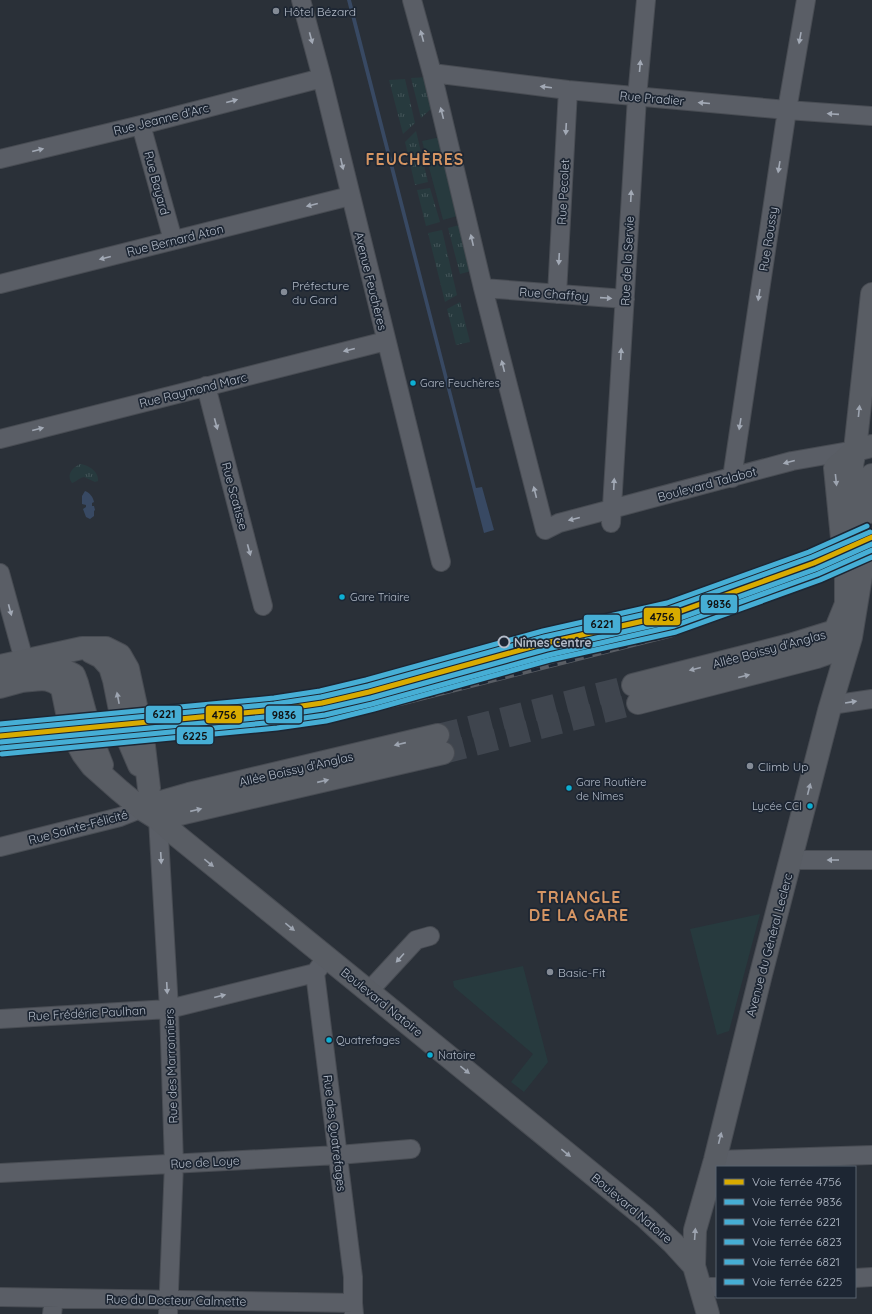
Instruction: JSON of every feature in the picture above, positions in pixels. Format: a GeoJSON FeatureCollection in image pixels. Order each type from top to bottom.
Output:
{"type":"FeatureCollection","features":[{"type":"Feature","properties":{"kind":"main road","name":"Avenue du Général Leclerc"},"geometry":{"type":"LineString","coordinates":[[705,1300],[694,1266],[695,1230],[715,1160],[761,974],[831,705],[843,634],[866,568],[861,558],[852,465],[863,448],[872,294]]}},
{"type":"Feature","properties":{"kind":"main road","name":"Allée Boissy d'Anglas"},"geometry":{"type":"LineString","coordinates":[[636,694],[817,657],[834,651],[843,634],[846,604],[846,578],[835,468],[863,448]]}},
{"type":"Feature","properties":{"kind":"main road"},"geometry":{"type":"LineString","coordinates":[[872,475],[868,481],[867,488],[872,533]]}},
{"type":"Feature","properties":{"kind":"main road"},"geometry":{"type":"LineString","coordinates":[[0,687],[23,671],[82,648],[106,648],[120,655],[128,669],[143,738],[151,805]]}},
{"type":"Feature","properties":{"kind":"main road"},"geometry":{"type":"LineString","coordinates":[[0,666],[23,671],[54,681],[62,688],[73,734],[83,754],[92,766],[107,779]]}},
{"type":"Feature","properties":{"kind":"main road","name":"Boulevard Natoire"},"geometry":{"type":"LineString","coordinates":[[23,671],[30,676],[55,670],[68,672],[74,676],[78,683],[93,742],[107,779],[151,805],[176,835],[321,965],[369,991],[645,1217],[673,1243],[694,1266]]}},
{"type":"Feature","properties":{"kind":"main road","name":"Allée Boissy d'Anglas"},"geometry":{"type":"LineString","coordinates":[[151,805],[440,744]]}},
{"type":"Feature","properties":{"kind":"street","name":"Avenue Feuchères"},"geometry":{"type":"LineString","coordinates":[[301,0],[322,78],[441,562]]}},
{"type":"Feature","properties":{"kind":"street"},"geometry":{"type":"LineString","coordinates":[[412,0],[432,73],[483,288]]}},
{"type":"Feature","properties":{"kind":"street","name":"Rue de la Servie"},"geometry":{"type":"LineString","coordinates":[[612,516],[637,97],[646,0]]}},
{"type":"Feature","properties":{"kind":"street","name":"Rue Roussy"},"geometry":{"type":"LineString","coordinates":[[732,478],[787,110],[806,0]]}},
{"type":"Feature","properties":{"kind":"street","name":"Rue Pradier"},"geometry":{"type":"LineString","coordinates":[[432,73],[637,97],[872,116]]}},
{"type":"Feature","properties":{"kind":"street","name":"Rue Jeanne d'Arc"},"geometry":{"type":"LineString","coordinates":[[0,159],[141,125],[322,78]]}},
{"type":"Feature","properties":{"kind":"street","name":"Rue Pecolet"},"geometry":{"type":"LineString","coordinates":[[557,294],[568,90]]}},
{"type":"Feature","properties":{"kind":"street","name":"Rue Bayard"},"geometry":{"type":"LineString","coordinates":[[141,125],[173,240]]}},
{"type":"Feature","properties":{"kind":"street","name":"Rue Bernard Aton"},"geometry":{"type":"LineString","coordinates":[[0,284],[350,196]]}},
{"type":"Feature","properties":{"kind":"street","name":"Rue Chaffoy"},"geometry":{"type":"LineString","coordinates":[[483,288],[625,299]]}},
{"type":"Feature","properties":{"kind":"street","name":"Boulevard Talabot"},"geometry":{"type":"LineString","coordinates":[[483,288],[545,530],[559,523],[612,516],[732,478],[792,461],[863,448]]}},
{"type":"Feature","properties":{"kind":"street","name":"Rue Raymond Marc"},"geometry":{"type":"LineString","coordinates":[[0,439],[386,341]]}},
{"type":"Feature","properties":{"kind":"street","name":"Rue Scatisse"},"geometry":{"type":"LineString","coordinates":[[206,386],[263,606]]}},
{"type":"Feature","properties":{"kind":"street"},"geometry":{"type":"LineString","coordinates":[[0,573],[23,671]]}},
{"type":"Feature","properties":{"kind":"street"},"geometry":{"type":"LineString","coordinates":[[831,705],[872,699]]}},
{"type":"Feature","properties":{"kind":"street","name":"Rue Sainte-Félicité"},"geometry":{"type":"LineString","coordinates":[[0,847],[120,817],[151,805]]}},
{"type":"Feature","properties":{"kind":"street","name":"Rue des Marronniers"},"geometry":{"type":"LineString","coordinates":[[151,805],[169,1009],[174,1164],[168,1307]]}},
{"type":"Feature","properties":{"kind":"street"},"geometry":{"type":"LineString","coordinates":[[791,860],[872,860]]}},
{"type":"Feature","properties":{"kind":"street"},"geometry":{"type":"LineString","coordinates":[[369,991],[416,940],[430,936]]}},
{"type":"Feature","properties":{"kind":"street","name":"Rue Frédéric Paulhan"},"geometry":{"type":"LineString","coordinates":[[0,1019],[169,1009],[321,965]]}},
{"type":"Feature","properties":{"kind":"street","name":"Rue des Quatrefages"},"geometry":{"type":"LineString","coordinates":[[321,965],[338,1155],[353,1277],[353,1308]]}},
{"type":"Feature","properties":{"kind":"street","name":"Rue de Loye"},"geometry":{"type":"LineString","coordinates":[[0,1174],[338,1155],[411,1149]]}},
{"type":"Feature","properties":{"kind":"street"},"geometry":{"type":"LineString","coordinates":[[715,1160],[872,1155]]}},
{"type":"Feature","properties":{"kind":"street"},"geometry":{"type":"LineString","coordinates":[[856,1278],[872,1276]]}},
{"type":"Feature","properties":{"kind":"street","name":"Rue du Docteur Calmette"},"geometry":{"type":"LineString","coordinates":[[0,1297],[53,1306],[353,1308]]}},
{"type":"Feature","properties":{"kind":"green space"},"geometry":{"type":"Polygon","coordinates":[[[428,77],[434,106],[421,118],[411,78],[428,77]]]}},
{"type":"Feature","properties":{"kind":"green space"},"geometry":{"type":"Polygon","coordinates":[[[405,79],[415,123],[403,134],[389,80],[405,79]]]}},
{"type":"Feature","properties":{"kind":"green space"},"geometry":{"type":"Polygon","coordinates":[[[416,131],[428,182],[415,185],[405,142],[416,131]]]}},
{"type":"Feature","properties":{"kind":"green space"},"geometry":{"type":"Polygon","coordinates":[[[440,137],[461,215],[443,220],[422,141],[440,137]]]}},
{"type":"Feature","properties":{"kind":"green space"},"geometry":{"type":"Polygon","coordinates":[[[430,188],[440,222],[426,226],[417,190],[430,188]]]}},
{"type":"Feature","properties":{"kind":"green space"},"geometry":{"type":"Polygon","coordinates":[[[463,224],[475,270],[460,274],[448,228],[463,224]]]}},
{"type":"Feature","properties":{"kind":"green space"},"geometry":{"type":"Polygon","coordinates":[[[442,230],[457,295],[445,302],[428,233],[442,230]]]}},
{"type":"Feature","properties":{"kind":"green space"},"geometry":{"type":"Polygon","coordinates":[[[460,302],[470,342],[456,345],[447,309],[460,302]]]}},
{"type":"Feature","properties":{"kind":"green space"},"geometry":{"type":"Polygon","coordinates":[[[80,464],[95,471],[98,481],[95,482],[84,477],[72,483],[70,480],[71,472],[80,464]]]}},
{"type":"Feature","properties":{"kind":"green space"},"geometry":{"type":"Polygon","coordinates":[[[760,914],[729,1031],[717,1035],[690,929],[760,914]]]}},
{"type":"Feature","properties":{"kind":"green space"},"geometry":{"type":"Polygon","coordinates":[[[523,966],[548,1062],[524,1092],[511,1082],[533,1054],[454,987],[453,981],[523,966]]]}},
{"type":"Feature","properties":{"kind":"water"},"geometry":{"type":"Polygon","coordinates":[[[347,0],[351,0],[476,488],[482,487],[494,530],[484,533],[347,0]]]}},
{"type":"Feature","properties":{"kind":"water"},"geometry":{"type":"Polygon","coordinates":[[[85,491],[91,495],[94,502],[92,503],[92,506],[94,506],[95,510],[94,516],[90,519],[86,517],[83,509],[86,505],[82,504],[82,496],[85,491]]]}},
{"type":"Feature","properties":{"kind":"tunnel"},"geometry":{"type":"LineString","coordinates":[[438,735],[633,685]]}},
{"type":"Feature","properties":{"kind":"tunnel"},"geometry":{"type":"LineString","coordinates":[[443,753],[638,703]]}},
{"type":"Feature","properties":{"kind":"railway"},"geometry":{"type":"LineString","coordinates":[[105,726],[157,723],[244,723],[302,720],[357,713],[403,703],[672,635],[765,601],[794,587],[872,542]]}},
{"type":"Feature","properties":{"kind":"rail line","name":"6821"},"geometry":{"type":"LineString","coordinates":[[0,724],[274,698],[320,691],[366,680],[543,631],[667,603],[809,552],[867,526]]}},
{"type":"Feature","properties":{"kind":"rail line","name":"6221"},"geometry":{"type":"LineString","coordinates":[[0,730],[274,704],[321,697],[368,686],[544,637],[668,609],[812,557],[870,532]]}},
{"type":"Feature","properties":{"kind":"rail line","name":"4756"},"geometry":{"type":"LineString","coordinates":[[0,736],[275,710],[322,703],[369,692],[546,643],[670,615],[814,563],[872,537]]}},
{"type":"Feature","properties":{"kind":"rail line","name":"9836"},"geometry":{"type":"LineString","coordinates":[[1,742],[276,716],[323,709],[371,698],[547,649],[672,621],[816,569],[872,544]]}},
{"type":"Feature","properties":{"kind":"rail line","name":"6823"},"geometry":{"type":"LineString","coordinates":[[1,748],[276,722],[325,715],[372,704],[549,655],[674,626],[818,574],[872,550]]}},
{"type":"Feature","properties":{"kind":"rail line","name":"6225"},"geometry":{"type":"LineString","coordinates":[[2,754],[277,728],[326,721],[550,660],[676,632],[820,580],[872,557]]}},
{"type":"Feature","properties":{"kind":"place","name":"Hôtel Bézard"},"geometry":{"type":"Point","coordinates":[276,11]}},
{"type":"Feature","properties":{"kind":"place","name":"Préfecture du Gard"},"geometry":{"type":"Point","coordinates":[284,292]}},
{"type":"Feature","properties":{"kind":"place","name":"Gare Feuchères"},"geometry":{"type":"Point","coordinates":[413,383]}},
{"type":"Feature","properties":{"kind":"place","name":"Gare Triaire"},"geometry":{"type":"Point","coordinates":[342,597]}},
{"type":"Feature","properties":{"kind":"place","name":"Nîmes Centre"},"geometry":{"type":"Point","coordinates":[504,642]}},
{"type":"Feature","properties":{"kind":"place","name":"Climb Up"},"geometry":{"type":"Point","coordinates":[750,766]}},
{"type":"Feature","properties":{"kind":"place","name":"Gare Routière de Nîmes"},"geometry":{"type":"Point","coordinates":[569,788]}},
{"type":"Feature","properties":{"kind":"place","name":"Lycée CCI"},"geometry":{"type":"Point","coordinates":[810,806]}},
{"type":"Feature","properties":{"kind":"place","name":"Basic-Fit"},"geometry":{"type":"Point","coordinates":[550,972]}},
{"type":"Feature","properties":{"kind":"place","name":"Quatrefages"},"geometry":{"type":"Point","coordinates":[329,1040]}},
{"type":"Feature","properties":{"kind":"place","name":"Natoire"},"geometry":{"type":"Point","coordinates":[430,1055]}},
{"type":"Feature","properties":{"kind":"district","name":"FEUCHÈRES"},"geometry":{"type":"Point","coordinates":[415,159]}},
{"type":"Feature","properties":{"kind":"district","name":"TRIANGLE DE LA GARE"},"geometry":{"type":"Point","coordinates":[579,906]}}]}
